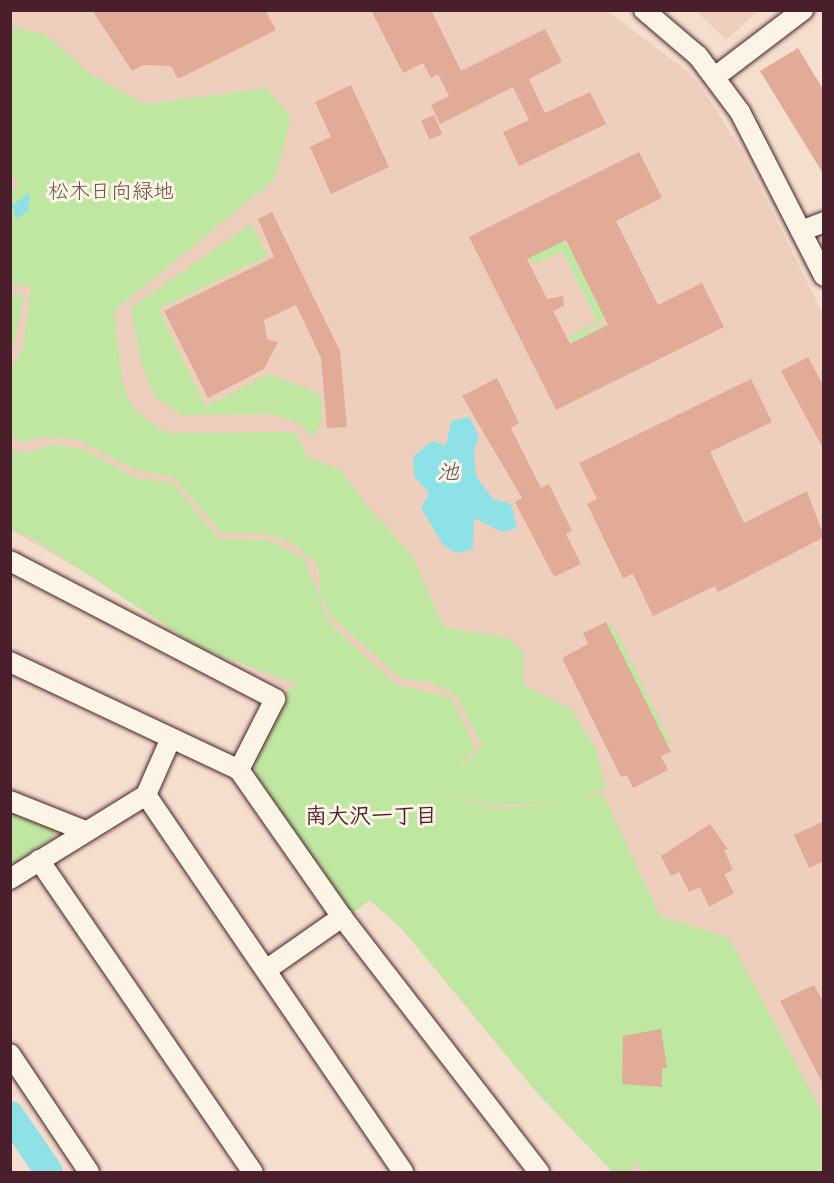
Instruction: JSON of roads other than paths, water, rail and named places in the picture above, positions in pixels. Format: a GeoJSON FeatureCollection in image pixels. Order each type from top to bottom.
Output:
{"type":"FeatureCollection","features":[{"type":"Feature","properties":{"kind":"street"},"geometry":{"type":"LineString","coordinates":[[644,10],[715,76],[760,144],[824,276]]}},
{"type":"Feature","properties":{"kind":"street"},"geometry":{"type":"LineString","coordinates":[[715,76],[803,10]]}},
{"type":"Feature","properties":{"kind":"street"},"geometry":{"type":"LineString","coordinates":[[801,231],[824,222]]}},
{"type":"Feature","properties":{"kind":"street"},"geometry":{"type":"LineString","coordinates":[[10,561],[275,699],[239,770]]}},
{"type":"Feature","properties":{"kind":"street"},"geometry":{"type":"LineString","coordinates":[[10,662],[239,770],[342,916],[539,1173]]}},
{"type":"Feature","properties":{"kind":"street"},"geometry":{"type":"LineString","coordinates":[[10,879],[146,795],[171,738]]}},
{"type":"Feature","properties":{"kind":"street"},"geometry":{"type":"LineString","coordinates":[[146,795],[266,970],[394,1169]]}},
{"type":"Feature","properties":{"kind":"street"},"geometry":{"type":"LineString","coordinates":[[10,801],[85,831]]}},
{"type":"Feature","properties":{"kind":"street"},"geometry":{"type":"LineString","coordinates":[[39,860],[253,1173]]}},
{"type":"Feature","properties":{"kind":"street"},"geometry":{"type":"LineString","coordinates":[[266,970],[342,916]]}},
{"type":"Feature","properties":{"kind":"street"},"geometry":{"type":"LineString","coordinates":[[10,1054],[89,1173]]}},
{"type":"Feature","properties":{"kind":"water"},"geometry":{"type":"Polygon","coordinates":[[[29,192],[29,210],[16,219],[12,206],[29,192]]]}},
{"type":"Feature","properties":{"kind":"water","name":"池"},"geometry":{"type":"Polygon","coordinates":[[[469,417],[479,436],[474,450],[476,476],[493,499],[511,504],[517,528],[502,532],[474,518],[473,549],[456,553],[443,545],[421,508],[429,493],[414,476],[413,457],[432,441],[446,446],[451,421],[469,417]]]}},
{"type":"Feature","properties":{"kind":"waterway"},"geometry":{"type":"LineString","coordinates":[[10,1115],[49,1172]]}},
{"type":"Feature","properties":{"kind":"district","name":"南大沢一丁目"},"geometry":{"type":"Point","coordinates":[371,817]}},
{"type":"Feature","properties":{"kind":"park label","name":"松木日向緑地"},"geometry":{"type":"Point","coordinates":[111,192]}}]}
